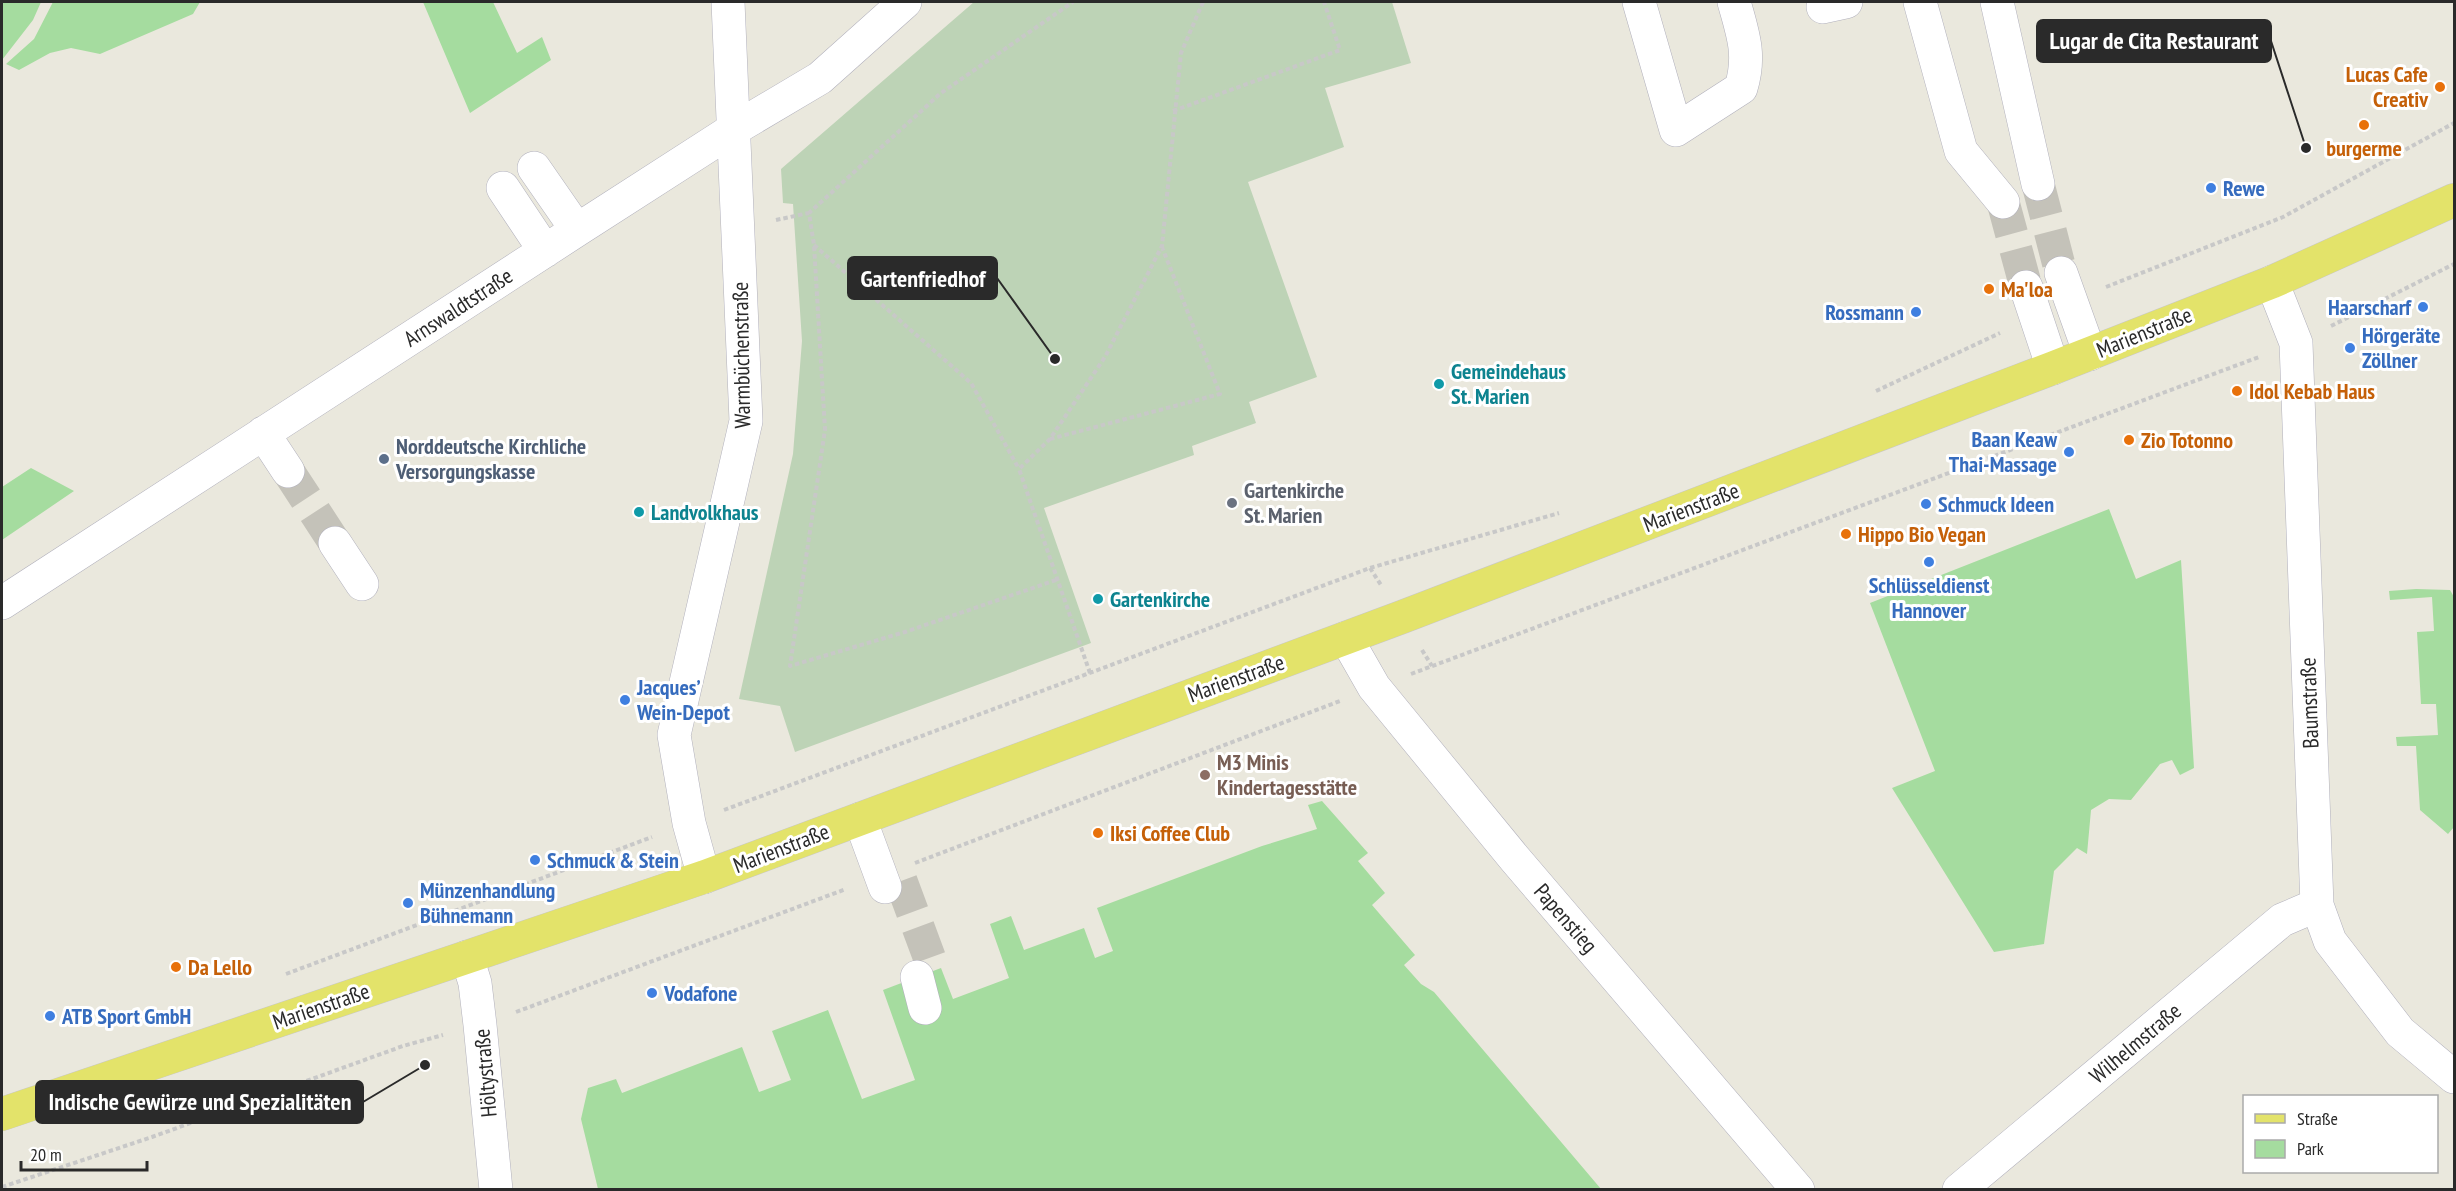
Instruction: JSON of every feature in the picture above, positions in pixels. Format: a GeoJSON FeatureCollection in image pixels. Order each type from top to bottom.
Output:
{"type":"FeatureCollection","features":[{"type":"Feature","properties":{"kind":"main road","name":"Marienstraße"},"geometry":{"type":"LineString","coordinates":[[2,1114],[704,877],[869,816],[1346,638],[2054,368],[2272,282],[2454,200]]}},
{"type":"Feature","properties":{"kind":"street","name":"Warmbüchenstraße"},"geometry":{"type":"LineString","coordinates":[[704,877],[689,823],[674,735],[746,421],[729,2]]}},
{"type":"Feature","properties":{"kind":"street","name":"Arnswaldtstraße"},"geometry":{"type":"LineString","coordinates":[[2,603],[734,129],[820,78],[905,2]]}},
{"type":"Feature","properties":{"kind":"street"},"geometry":{"type":"LineString","coordinates":[[1639,2],[1676,130],[1741,88],[1747,69],[1745,39],[1734,2]]}},
{"type":"Feature","properties":{"kind":"street"},"geometry":{"type":"LineString","coordinates":[[1920,2],[1961,151],[2003,202]]}},
{"type":"Feature","properties":{"kind":"street"},"geometry":{"type":"LineString","coordinates":[[1997,2],[2038,184]]}},
{"type":"Feature","properties":{"kind":"street"},"geometry":{"type":"LineString","coordinates":[[534,168],[577,230]]}},
{"type":"Feature","properties":{"kind":"street"},"geometry":{"type":"LineString","coordinates":[[502,188],[545,251]]}},
{"type":"Feature","properties":{"kind":"street","name":"Baumstraße"},"geometry":{"type":"LineString","coordinates":[[2272,282],[2296,343],[2317,905],[2330,941],[2400,1032],[2454,1077]]}},
{"type":"Feature","properties":{"kind":"street"},"geometry":{"type":"LineString","coordinates":[[2066,287],[2090,354]]}},
{"type":"Feature","properties":{"kind":"street"},"geometry":{"type":"LineString","coordinates":[[2031,301],[2054,368]]}},
{"type":"Feature","properties":{"kind":"street"},"geometry":{"type":"LineString","coordinates":[[263,434],[288,471]]}},
{"type":"Feature","properties":{"kind":"street"},"geometry":{"type":"LineString","coordinates":[[335,543],[362,584]]}},
{"type":"Feature","properties":{"kind":"street","name":"Papenstieg"},"geometry":{"type":"LineString","coordinates":[[1346,638],[1374,687],[1515,858],[1798,1190]]}},
{"type":"Feature","properties":{"kind":"street"},"geometry":{"type":"LineString","coordinates":[[869,816],[892,878]]}},
{"type":"Feature","properties":{"kind":"street","name":"Wilhelmstraße"},"geometry":{"type":"LineString","coordinates":[[1959,1190],[2282,920],[2317,905]]}},
{"type":"Feature","properties":{"kind":"street","name":"Höltystraße"},"geometry":{"type":"LineString","coordinates":[[467,957],[475,983],[495,1190]]}},
{"type":"Feature","properties":{"kind":"path"},"geometry":{"type":"LineString","coordinates":[[776,220],[809,213],[941,93],[1073,2]]}},
{"type":"Feature","properties":{"kind":"path"},"geometry":{"type":"LineString","coordinates":[[1020,469],[1050,439],[1105,357],[1162,246],[1180,52],[1203,2]]}},
{"type":"Feature","properties":{"kind":"path"},"geometry":{"type":"LineString","coordinates":[[1173,111],[1340,50],[1324,2]]}},
{"type":"Feature","properties":{"kind":"path"},"geometry":{"type":"LineString","coordinates":[[2066,287],[2283,218],[2454,123]]}},
{"type":"Feature","properties":{"kind":"path"},"geometry":{"type":"LineString","coordinates":[[809,213],[814,245],[825,430],[790,666],[905,632],[1056,580]]}},
{"type":"Feature","properties":{"kind":"path"},"geometry":{"type":"LineString","coordinates":[[814,245],[971,383],[1020,469],[1056,580],[1090,673]]}},
{"type":"Feature","properties":{"kind":"path"},"geometry":{"type":"LineString","coordinates":[[1050,439],[1220,394],[1162,246]]}},
{"type":"Feature","properties":{"kind":"path"},"geometry":{"type":"LineString","coordinates":[[1418,643],[1432,666],[2296,343],[2454,264]]}},
{"type":"Feature","properties":{"kind":"path"},"geometry":{"type":"LineString","coordinates":[[1869,395],[2031,301]]}},
{"type":"Feature","properties":{"kind":"path"},"geometry":{"type":"LineString","coordinates":[[278,977],[1370,568],[1564,511]]}},
{"type":"Feature","properties":{"kind":"path"},"geometry":{"type":"LineString","coordinates":[[2,1187],[152,1137],[403,1047],[480,1025],[892,878],[1374,687]]}},
{"type":"Feature","properties":{"kind":"green space"},"geometry":{"type":"Polygon","coordinates":[[[2,2],[41,2],[33,20],[2,60],[2,2]]]}},
{"type":"Feature","properties":{"kind":"green space"},"geometry":{"type":"Polygon","coordinates":[[[53,2],[200,2],[193,14],[100,54],[71,48],[50,53],[19,70],[6,64],[34,39],[53,2]]]}},
{"type":"Feature","properties":{"kind":"green space"},"geometry":{"type":"Polygon","coordinates":[[[423,2],[493,2],[517,53],[542,37],[551,60],[470,113],[423,2]]]}},
{"type":"Feature","properties":{"kind":"green space"},"geometry":{"type":"Polygon","coordinates":[[[974,2],[1392,2],[1411,63],[1325,88],[1344,147],[1248,182],[1317,377],[1249,402],[1256,423],[1192,446],[1194,455],[1044,508],[1091,643],[795,752],[780,706],[739,699],[793,454],[802,341],[793,204],[783,203],[781,169],[974,2]]]}},
{"type":"Feature","properties":{"kind":"green space"},"geometry":{"type":"Polygon","coordinates":[[[31,468],[74,491],[2,540],[2,487],[31,468]]]}},
{"type":"Feature","properties":{"kind":"green space"},"geometry":{"type":"Polygon","coordinates":[[[2109,509],[2136,579],[2181,560],[2194,768],[2180,775],[2172,760],[2160,764],[2131,800],[2109,799],[2091,810],[2087,854],[2077,848],[2054,871],[2044,944],[1994,952],[1892,788],[1935,771],[1870,603],[2109,509]]]}},
{"type":"Feature","properties":{"kind":"green space"},"geometry":{"type":"Polygon","coordinates":[[[2450,590],[2454,597],[2454,827],[2448,834],[2420,810],[2416,746],[2397,746],[2396,737],[2438,735],[2436,704],[2421,704],[2417,632],[2434,631],[2432,597],[2390,600],[2389,591],[2450,590]]]}},
{"type":"Feature","properties":{"kind":"green space"},"geometry":{"type":"Polygon","coordinates":[[[1322,801],[1368,853],[1358,861],[1385,893],[1372,905],[1415,955],[1404,965],[1421,984],[1434,992],[1601,1189],[598,1189],[581,1119],[588,1088],[616,1079],[622,1093],[742,1047],[759,1092],[791,1080],[772,1031],[828,1010],[862,1099],[915,1080],[883,990],[941,968],[953,999],[1009,978],[990,924],[1011,916],[1024,950],[1084,928],[1095,958],[1113,951],[1097,908],[1262,846],[1317,829],[1308,805],[1322,801]]]}},
{"type":"Feature","properties":{"kind":"tunnel"},"geometry":{"type":"LineString","coordinates":[[2038,184],[2061,273]]}},
{"type":"Feature","properties":{"kind":"tunnel"},"geometry":{"type":"LineString","coordinates":[[2003,202],[2026,287]]}},
{"type":"Feature","properties":{"kind":"tunnel"},"geometry":{"type":"LineString","coordinates":[[288,471],[335,543]]}},
{"type":"Feature","properties":{"kind":"tunnel"},"geometry":{"type":"LineString","coordinates":[[901,881],[934,970]]}},
{"type":"Feature","properties":{"kind":"place","name":"Lucas Cafe Creativ"},"geometry":{"type":"Point","coordinates":[2440,87]}},
{"type":"Feature","properties":{"kind":"place","name":"burgerme"},"geometry":{"type":"Point","coordinates":[2364,125]}},
{"type":"Feature","properties":{"kind":"place","name":"Lugar de Cita Restaurant"},"geometry":{"type":"Point","coordinates":[2306,148]}},
{"type":"Feature","properties":{"kind":"place","name":"Rewe"},"geometry":{"type":"Point","coordinates":[2211,188]}},
{"type":"Feature","properties":{"kind":"place","name":"Ma'loa"},"geometry":{"type":"Point","coordinates":[1989,289]}},
{"type":"Feature","properties":{"kind":"place","name":"Haarscharf"},"geometry":{"type":"Point","coordinates":[2423,307]}},
{"type":"Feature","properties":{"kind":"place","name":"Rossmann"},"geometry":{"type":"Point","coordinates":[1916,312]}},
{"type":"Feature","properties":{"kind":"place","name":"Hörgeräte Zöllner"},"geometry":{"type":"Point","coordinates":[2350,348]}},
{"type":"Feature","properties":{"kind":"place","name":"Gartenfriedhof"},"geometry":{"type":"Point","coordinates":[1055,359]}},
{"type":"Feature","properties":{"kind":"place","name":"Gemeindehaus St. Marien"},"geometry":{"type":"Point","coordinates":[1439,384]}},
{"type":"Feature","properties":{"kind":"place","name":"Idol Kebab Haus"},"geometry":{"type":"Point","coordinates":[2237,391]}},
{"type":"Feature","properties":{"kind":"place","name":"Zio Totonno"},"geometry":{"type":"Point","coordinates":[2129,440]}},
{"type":"Feature","properties":{"kind":"place","name":"Baan Keaw Thai-Massage"},"geometry":{"type":"Point","coordinates":[2069,452]}},
{"type":"Feature","properties":{"kind":"place","name":"Norddeutsche Kirchliche Versorgungskasse"},"geometry":{"type":"Point","coordinates":[384,459]}},
{"type":"Feature","properties":{"kind":"place","name":"Gartenkirche St. Marien"},"geometry":{"type":"Point","coordinates":[1232,503]}},
{"type":"Feature","properties":{"kind":"place","name":"Schmuck Ideen"},"geometry":{"type":"Point","coordinates":[1926,504]}},
{"type":"Feature","properties":{"kind":"place","name":"Landvolkhaus"},"geometry":{"type":"Point","coordinates":[639,512]}},
{"type":"Feature","properties":{"kind":"place","name":"Hippo Bio Vegan"},"geometry":{"type":"Point","coordinates":[1846,534]}},
{"type":"Feature","properties":{"kind":"place","name":"Schlüsseldienst Hannover"},"geometry":{"type":"Point","coordinates":[1929,562]}},
{"type":"Feature","properties":{"kind":"place","name":"Gartenkirche"},"geometry":{"type":"Point","coordinates":[1098,599]}},
{"type":"Feature","properties":{"kind":"place","name":"Jacques’ Wein-Depot"},"geometry":{"type":"Point","coordinates":[625,700]}},
{"type":"Feature","properties":{"kind":"place","name":"M3 Minis Kindertagesstätte"},"geometry":{"type":"Point","coordinates":[1205,775]}},
{"type":"Feature","properties":{"kind":"place","name":"Iksi Coffee Club"},"geometry":{"type":"Point","coordinates":[1098,833]}},
{"type":"Feature","properties":{"kind":"place","name":"Schmuck & Stein"},"geometry":{"type":"Point","coordinates":[535,860]}},
{"type":"Feature","properties":{"kind":"place","name":"Münzenhandlung Bühnemann"},"geometry":{"type":"Point","coordinates":[408,903]}},
{"type":"Feature","properties":{"kind":"place","name":"Da Lello"},"geometry":{"type":"Point","coordinates":[176,967]}},
{"type":"Feature","properties":{"kind":"place","name":"Vodafone"},"geometry":{"type":"Point","coordinates":[652,993]}},
{"type":"Feature","properties":{"kind":"place","name":"ATB Sport GmbH"},"geometry":{"type":"Point","coordinates":[50,1016]}},
{"type":"Feature","properties":{"kind":"place","name":"Indische Gewürze und Spezialitäten"},"geometry":{"type":"Point","coordinates":[425,1065]}}]}
